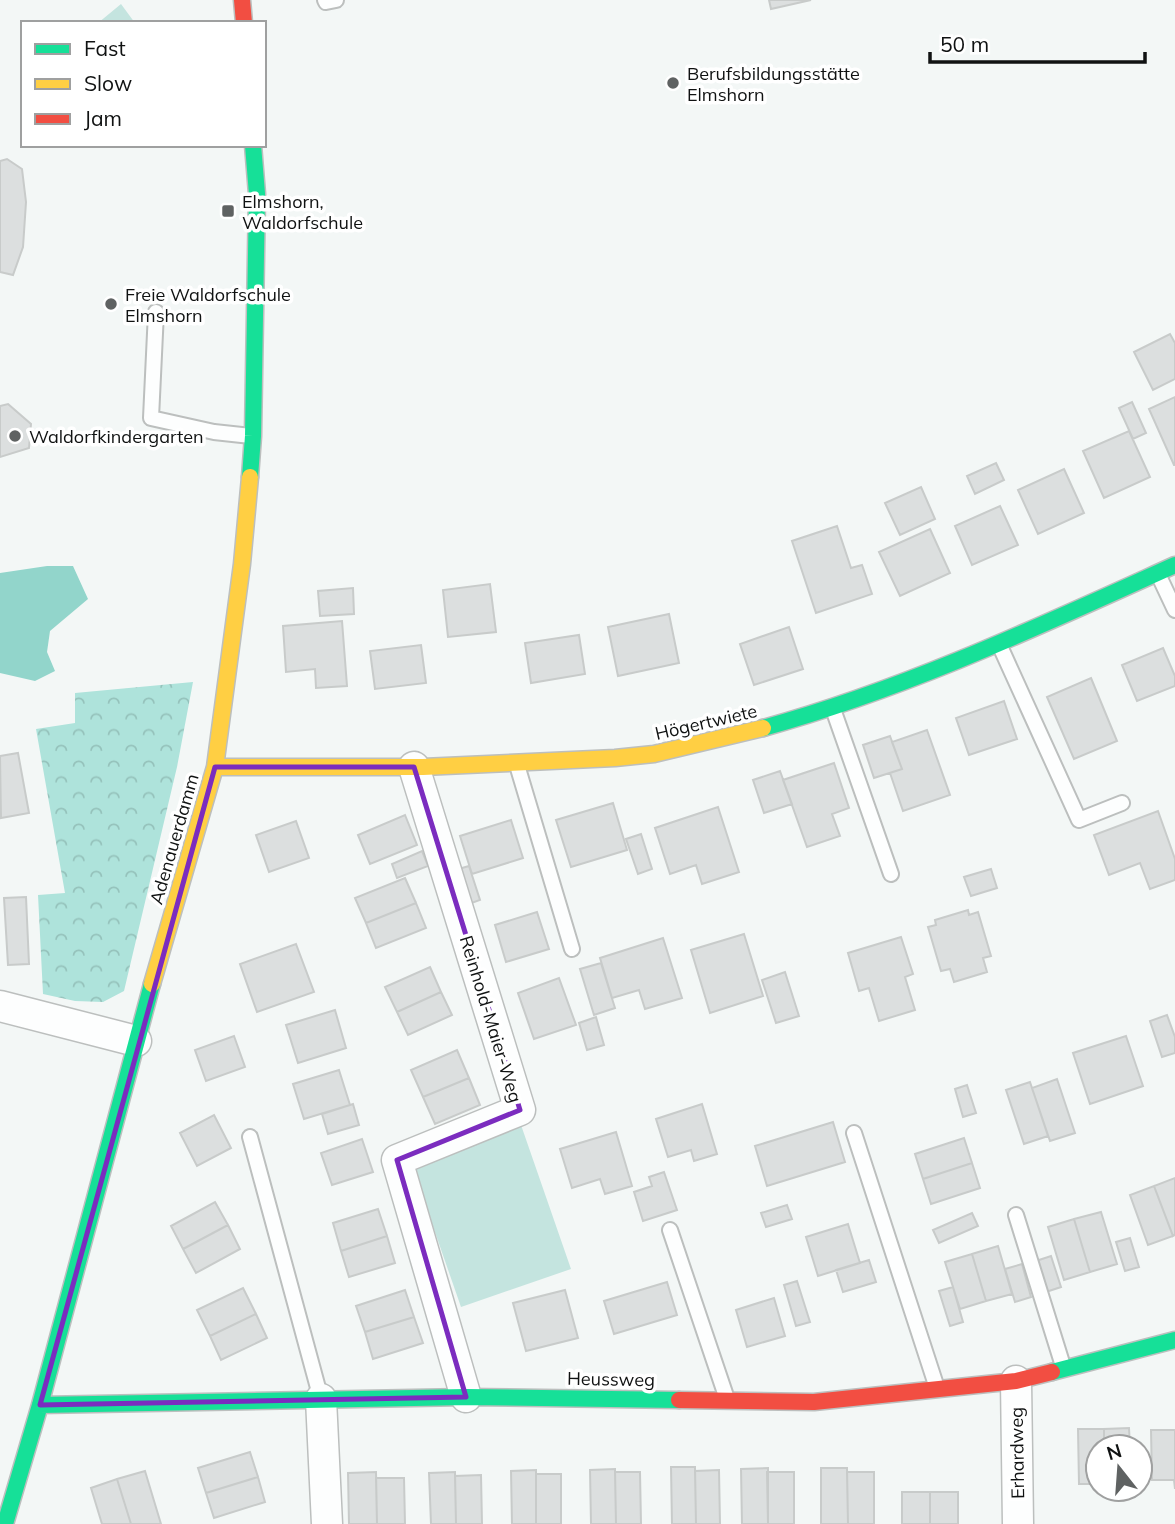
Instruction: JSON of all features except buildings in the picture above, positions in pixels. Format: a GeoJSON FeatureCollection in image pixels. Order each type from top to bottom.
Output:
{"type":"FeatureCollection","features":[{"type":"Feature","properties":{"kind":"street"},"geometry":{"type":"LineString","coordinates":[[242,0],[244,21]]}},
{"type":"Feature","properties":{"kind":"street","name":"Adenauerdamm"},"geometry":{"type":"LineString","coordinates":[[5,1524],[40,1405],[136,1041],[215,767],[242,564],[253,436],[257,194],[253,147]]}},
{"type":"Feature","properties":{"kind":"street","name":"Högertwiete"},"geometry":{"type":"LineString","coordinates":[[215,767],[414,767],[516,764],[650,755],[735,737],[832,708],[999,642],[1175,565]]}},
{"type":"Feature","properties":{"kind":"street","name":"Reinhold-Maier-Weg"},"geometry":{"type":"LineString","coordinates":[[414,767],[520,1110],[397,1160],[466,1397]]}},
{"type":"Feature","properties":{"kind":"street"},"geometry":{"type":"LineString","coordinates":[[0,1006],[136,1041]]}},
{"type":"Feature","properties":{"kind":"street","name":"Heussweg"},"geometry":{"type":"LineString","coordinates":[[40,1405],[466,1397],[814,1402],[1016,1381],[1175,1340]]}},
{"type":"Feature","properties":{"kind":"street","name":"Erhardweg"},"geometry":{"type":"LineString","coordinates":[[1016,1381],[1018,1524]]}},
{"type":"Feature","properties":{"kind":"street"},"geometry":{"type":"LineString","coordinates":[[321,1399],[327,1524]]}},
{"type":"Feature","properties":{"kind":"lane"},"geometry":{"type":"LineString","coordinates":[[326,0],[336,0]]}},
{"type":"Feature","properties":{"kind":"lane"},"geometry":{"type":"LineString","coordinates":[[156,312],[151,418],[214,432],[253,436]]}},
{"type":"Feature","properties":{"kind":"lane"},"geometry":{"type":"LineString","coordinates":[[1157,573],[1175,610]]}},
{"type":"Feature","properties":{"kind":"lane"},"geometry":{"type":"LineString","coordinates":[[999,642],[1079,820],[1122,803]]}},
{"type":"Feature","properties":{"kind":"lane"},"geometry":{"type":"LineString","coordinates":[[832,708],[891,874]]}},
{"type":"Feature","properties":{"kind":"lane"},"geometry":{"type":"LineString","coordinates":[[516,764],[572,949]]}},
{"type":"Feature","properties":{"kind":"lane"},"geometry":{"type":"LineString","coordinates":[[854,1133],[938,1389]]}},
{"type":"Feature","properties":{"kind":"lane"},"geometry":{"type":"LineString","coordinates":[[250,1137],[321,1399]]}},
{"type":"Feature","properties":{"kind":"lane"},"geometry":{"type":"LineString","coordinates":[[1016,1215],[1064,1370]]}},
{"type":"Feature","properties":{"kind":"lane"},"geometry":{"type":"LineString","coordinates":[[670,1230],[728,1400]]}},
{"type":"Feature","properties":{"kind":"highlighted area"},"geometry":{"type":"Polygon","coordinates":[[[215,767],[414,767],[520,1110],[397,1160],[466,1397],[40,1405],[215,767]]]}},
{"type":"Feature","properties":{"kind":"shaded area"},"geometry":{"type":"Polygon","coordinates":[[[121,4],[134,21],[100,21],[121,4]]]}},
{"type":"Feature","properties":{"kind":"shaded area"},"geometry":{"type":"Polygon","coordinates":[[[47,566],[73,566],[88,599],[50,631],[47,652],[55,671],[35,681],[0,673],[0,573],[47,566]]]}},
{"type":"Feature","properties":{"kind":"shaded area"},"geometry":{"type":"Polygon","coordinates":[[[521,1125],[571,1269],[461,1307],[411,1163],[521,1125]]]}},
{"type":"Feature","properties":{"kind":"green space"},"geometry":{"type":"Polygon","coordinates":[[[193,682],[177,767],[124,991],[103,1002],[75,1001],[43,994],[38,895],[65,893],[36,729],[75,723],[75,693],[193,682]]]}},
{"type":"Feature","properties":{"kind":"traffic: fast"},"geometry":{"type":"LineString","coordinates":[[250,477],[257,194],[253,147]]}},
{"type":"Feature","properties":{"kind":"traffic: fast"},"geometry":{"type":"LineString","coordinates":[[763,728],[868,695],[972,655],[1175,565]]}},
{"type":"Feature","properties":{"kind":"traffic: fast"},"geometry":{"type":"LineString","coordinates":[[5,1524],[40,1405],[152,984]]}},
{"type":"Feature","properties":{"kind":"traffic: fast"},"geometry":{"type":"LineString","coordinates":[[1052,1372],[1175,1340]]}},
{"type":"Feature","properties":{"kind":"traffic: fast"},"geometry":{"type":"LineString","coordinates":[[40,1405],[466,1397],[679,1400]]}},
{"type":"Feature","properties":{"kind":"traffic: slow"},"geometry":{"type":"LineString","coordinates":[[152,984],[215,767],[242,564],[250,477]]}},
{"type":"Feature","properties":{"kind":"traffic: slow"},"geometry":{"type":"LineString","coordinates":[[215,767],[423,767],[615,758],[654,754],[763,728]]}},
{"type":"Feature","properties":{"kind":"traffic: jam"},"geometry":{"type":"LineString","coordinates":[[242,0],[244,21]]}},
{"type":"Feature","properties":{"kind":"traffic: jam"},"geometry":{"type":"LineString","coordinates":[[679,1400],[814,1402],[1016,1381],[1052,1372]]}},
{"type":"Feature","properties":{"kind":"place","name":"Berufsbildungsstätte Elmshorn"},"geometry":{"type":"Point","coordinates":[673,83]}},
{"type":"Feature","properties":{"kind":"place","name":"Elmshorn, Waldorfschule"},"geometry":{"type":"Point","coordinates":[228,211]}},
{"type":"Feature","properties":{"kind":"place","name":"Freie Waldorfschule Elmshorn"},"geometry":{"type":"Point","coordinates":[111,304]}},
{"type":"Feature","properties":{"kind":"place","name":"Waldorfkindergarten"},"geometry":{"type":"Point","coordinates":[15,436]}}]}
